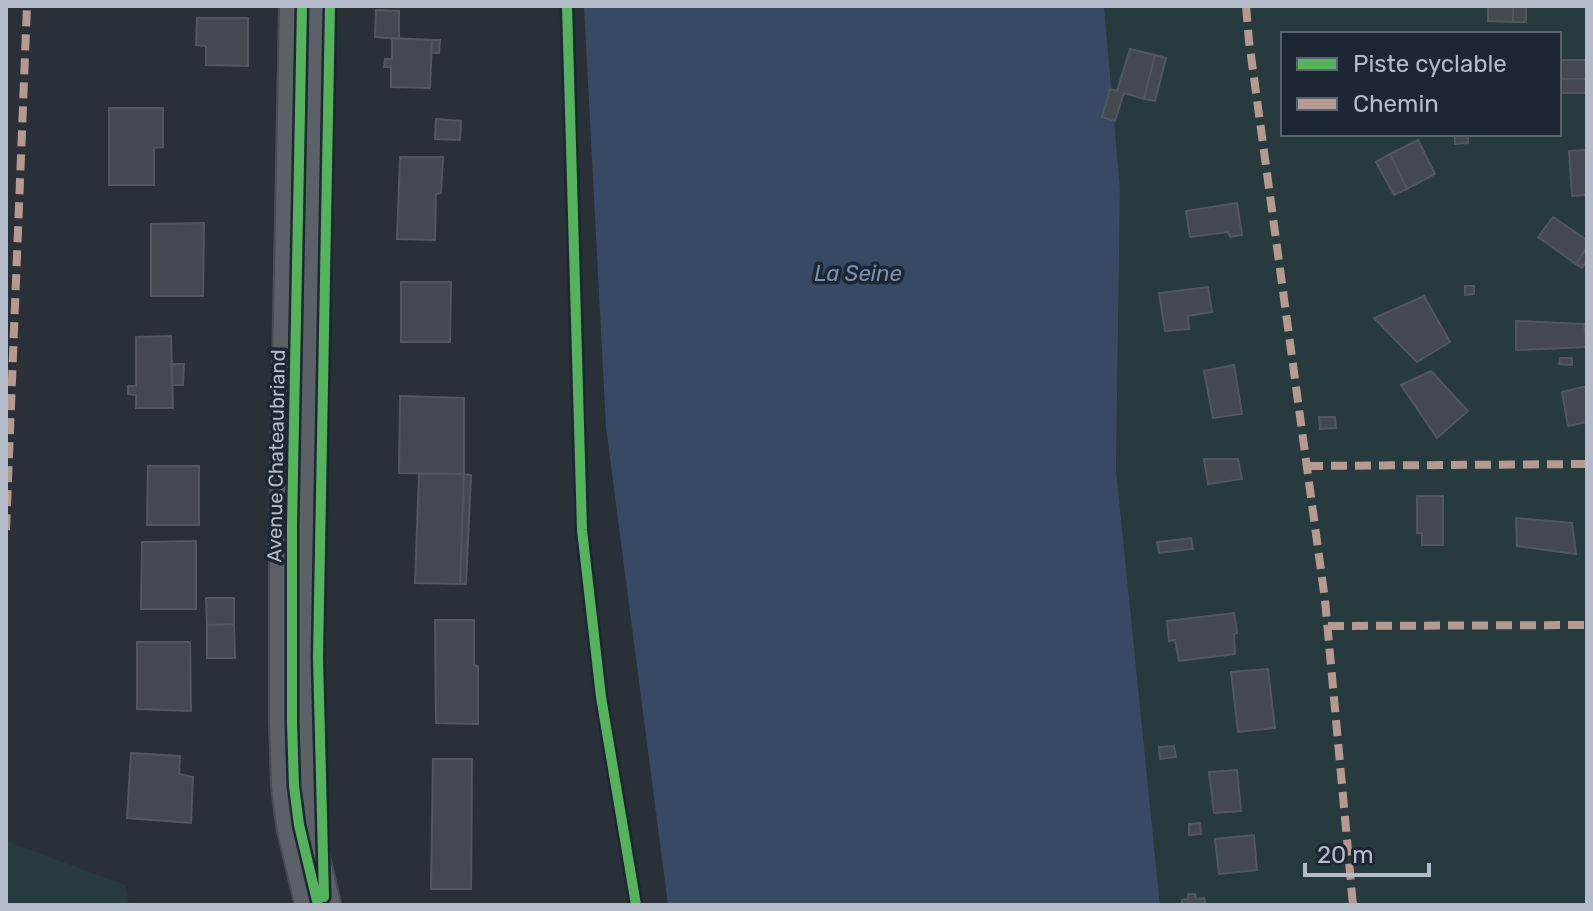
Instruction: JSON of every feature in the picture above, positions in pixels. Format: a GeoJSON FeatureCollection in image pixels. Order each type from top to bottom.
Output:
{"type":"FeatureCollection","features":[{"type":"Feature","properties":{"kind":"main road","name":"Avenue Chateaubriand"},"geometry":{"type":"LineString","coordinates":[[302,6],[292,511],[292,722],[299,825],[318,905]]}},
{"type":"Feature","properties":{"kind":"main road"},"geometry":{"type":"LineString","coordinates":[[325,905],[318,657],[330,6]]}},
{"type":"Feature","properties":{"kind":"green space"},"geometry":{"type":"Polygon","coordinates":[[[1104,6],[1587,6],[1587,905],[1160,905],[1116,469],[1120,188],[1104,6]]]}},
{"type":"Feature","properties":{"kind":"green space"},"geometry":{"type":"Polygon","coordinates":[[[6,841],[125,885],[129,905],[6,905],[6,841]]]}},
{"type":"Feature","properties":{"kind":"water","name":"La Seine"},"geometry":{"type":"Polygon","coordinates":[[[584,6],[1104,6],[1120,188],[1116,469],[1160,905],[668,905],[606,427],[584,6]]]}},
{"type":"Feature","properties":{"kind":"building"},"geometry":{"type":"Polygon","coordinates":[[[1488,6],[1513,6],[1513,22],[1488,21],[1488,6]]]}},
{"type":"Feature","properties":{"kind":"building"},"geometry":{"type":"Polygon","coordinates":[[[1513,6],[1526,6],[1526,22],[1513,22],[1513,6]]]}},
{"type":"Feature","properties":{"kind":"building"},"geometry":{"type":"Polygon","coordinates":[[[376,10],[399,11],[399,39],[375,37],[376,10]]]}},
{"type":"Feature","properties":{"kind":"building"},"geometry":{"type":"Polygon","coordinates":[[[197,18],[248,18],[248,66],[206,65],[206,46],[196,45],[197,18]]]}},
{"type":"Feature","properties":{"kind":"building"},"geometry":{"type":"Polygon","coordinates":[[[392,38],[432,40],[430,88],[391,87],[391,67],[384,67],[385,59],[392,59],[392,38]]]}},
{"type":"Feature","properties":{"kind":"building"},"geometry":{"type":"Polygon","coordinates":[[[432,40],[440,40],[439,53],[431,53],[432,40]]]}},
{"type":"Feature","properties":{"kind":"building"},"geometry":{"type":"Polygon","coordinates":[[[1130,49],[1155,55],[1144,99],[1124,93],[1115,121],[1102,117],[1110,89],[1117,91],[1130,49]]]}},
{"type":"Feature","properties":{"kind":"building"},"geometry":{"type":"Polygon","coordinates":[[[1155,55],[1166,58],[1155,101],[1144,99],[1155,55]]]}},
{"type":"Feature","properties":{"kind":"building"},"geometry":{"type":"Polygon","coordinates":[[[1561,60],[1587,60],[1587,79],[1561,79],[1561,60]]]}},
{"type":"Feature","properties":{"kind":"building"},"geometry":{"type":"Polygon","coordinates":[[[1561,79],[1587,79],[1587,93],[1561,93],[1561,79]]]}},
{"type":"Feature","properties":{"kind":"building"},"geometry":{"type":"Polygon","coordinates":[[[109,108],[163,108],[163,147],[154,148],[154,185],[109,185],[109,108]]]}},
{"type":"Feature","properties":{"kind":"building"},"geometry":{"type":"Polygon","coordinates":[[[436,119],[461,121],[460,140],[435,139],[436,119]]]}},
{"type":"Feature","properties":{"kind":"building"},"geometry":{"type":"Polygon","coordinates":[[[1455,136],[1468,136],[1468,143],[1455,144],[1455,136]]]}},
{"type":"Feature","properties":{"kind":"building"},"geometry":{"type":"Polygon","coordinates":[[[1418,140],[1435,174],[1407,189],[1390,154],[1418,140]]]}},
{"type":"Feature","properties":{"kind":"building"},"geometry":{"type":"Polygon","coordinates":[[[1587,150],[1587,195],[1572,196],[1569,151],[1587,150]]]}},
{"type":"Feature","properties":{"kind":"building"},"geometry":{"type":"Polygon","coordinates":[[[1390,154],[1407,189],[1394,195],[1376,162],[1390,154]]]}},
{"type":"Feature","properties":{"kind":"building"},"geometry":{"type":"Polygon","coordinates":[[[400,157],[443,157],[441,193],[436,194],[435,240],[397,239],[400,157]]]}},
{"type":"Feature","properties":{"kind":"building"},"geometry":{"type":"Polygon","coordinates":[[[1237,203],[1242,235],[1230,237],[1228,232],[1190,237],[1186,211],[1237,203]]]}},
{"type":"Feature","properties":{"kind":"building"},"geometry":{"type":"Polygon","coordinates":[[[1553,217],[1587,240],[1587,247],[1576,264],[1538,237],[1553,217]]]}},
{"type":"Feature","properties":{"kind":"building"},"geometry":{"type":"Polygon","coordinates":[[[204,223],[203,296],[151,296],[151,224],[204,223]]]}},
{"type":"Feature","properties":{"kind":"building"},"geometry":{"type":"Polygon","coordinates":[[[1587,247],[1587,261],[1582,268],[1576,264],[1587,247]]]}},
{"type":"Feature","properties":{"kind":"building"},"geometry":{"type":"Polygon","coordinates":[[[401,282],[451,282],[450,342],[401,342],[401,282]]]}},
{"type":"Feature","properties":{"kind":"building"},"geometry":{"type":"Polygon","coordinates":[[[1465,286],[1474,286],[1474,294],[1465,295],[1465,286]]]}},
{"type":"Feature","properties":{"kind":"building"},"geometry":{"type":"Polygon","coordinates":[[[1208,287],[1212,312],[1188,316],[1189,329],[1165,331],[1159,293],[1208,287]]]}},
{"type":"Feature","properties":{"kind":"building"},"geometry":{"type":"Polygon","coordinates":[[[1424,296],[1450,342],[1417,362],[1374,318],[1424,296]]]}},
{"type":"Feature","properties":{"kind":"building"},"geometry":{"type":"Polygon","coordinates":[[[1516,321],[1584,324],[1587,347],[1516,350],[1516,321]]]}},
{"type":"Feature","properties":{"kind":"building"},"geometry":{"type":"Polygon","coordinates":[[[171,336],[173,408],[136,408],[136,395],[128,394],[128,386],[136,386],[136,337],[171,336]]]}},
{"type":"Feature","properties":{"kind":"building"},"geometry":{"type":"Polygon","coordinates":[[[1560,358],[1572,358],[1572,365],[1559,364],[1560,358]]]}},
{"type":"Feature","properties":{"kind":"building"},"geometry":{"type":"Polygon","coordinates":[[[171,364],[184,364],[183,385],[172,385],[171,364]]]}},
{"type":"Feature","properties":{"kind":"building"},"geometry":{"type":"Polygon","coordinates":[[[1234,365],[1242,414],[1213,418],[1204,371],[1234,365]]]}},
{"type":"Feature","properties":{"kind":"building"},"geometry":{"type":"Polygon","coordinates":[[[1431,371],[1468,411],[1437,438],[1401,385],[1431,371]]]}},
{"type":"Feature","properties":{"kind":"building"},"geometry":{"type":"Polygon","coordinates":[[[1587,386],[1587,422],[1568,426],[1562,392],[1587,386]]]}},
{"type":"Feature","properties":{"kind":"building"},"geometry":{"type":"Polygon","coordinates":[[[400,396],[464,398],[464,474],[399,473],[400,396]]]}},
{"type":"Feature","properties":{"kind":"building"},"geometry":{"type":"Polygon","coordinates":[[[1319,417],[1335,417],[1336,428],[1320,429],[1319,417]]]}},
{"type":"Feature","properties":{"kind":"building"},"geometry":{"type":"Polygon","coordinates":[[[1204,459],[1238,459],[1242,479],[1208,484],[1204,459]]]}},
{"type":"Feature","properties":{"kind":"building"},"geometry":{"type":"Polygon","coordinates":[[[148,466],[199,466],[199,525],[147,525],[148,466]]]}},
{"type":"Feature","properties":{"kind":"building"},"geometry":{"type":"Polygon","coordinates":[[[419,474],[464,474],[460,584],[415,583],[419,474]]]}},
{"type":"Feature","properties":{"kind":"building"},"geometry":{"type":"Polygon","coordinates":[[[464,474],[471,475],[466,584],[460,584],[464,474]]]}},
{"type":"Feature","properties":{"kind":"building"},"geometry":{"type":"Polygon","coordinates":[[[1417,496],[1443,496],[1443,545],[1422,545],[1422,533],[1417,533],[1417,496]]]}},
{"type":"Feature","properties":{"kind":"building"},"geometry":{"type":"Polygon","coordinates":[[[1516,518],[1572,523],[1576,554],[1517,546],[1516,518]]]}},
{"type":"Feature","properties":{"kind":"building"},"geometry":{"type":"Polygon","coordinates":[[[1191,538],[1193,549],[1159,553],[1157,542],[1191,538]]]}},
{"type":"Feature","properties":{"kind":"building"},"geometry":{"type":"Polygon","coordinates":[[[196,541],[196,609],[141,609],[142,542],[196,541]]]}},
{"type":"Feature","properties":{"kind":"building"},"geometry":{"type":"Polygon","coordinates":[[[206,598],[234,598],[234,624],[207,625],[206,598]]]}},
{"type":"Feature","properties":{"kind":"building"},"geometry":{"type":"Polygon","coordinates":[[[1234,613],[1237,633],[1234,634],[1235,654],[1179,661],[1175,640],[1169,641],[1167,621],[1234,613]]]}},
{"type":"Feature","properties":{"kind":"building"},"geometry":{"type":"Polygon","coordinates":[[[435,620],[474,620],[478,724],[436,723],[435,620]]]}},
{"type":"Feature","properties":{"kind":"building"},"geometry":{"type":"Polygon","coordinates":[[[234,624],[235,658],[207,658],[207,625],[234,624]]]}},
{"type":"Feature","properties":{"kind":"building"},"geometry":{"type":"Polygon","coordinates":[[[137,642],[190,642],[191,711],[137,709],[137,642]]]}},
{"type":"Feature","properties":{"kind":"building"},"geometry":{"type":"Polygon","coordinates":[[[1268,669],[1275,728],[1238,732],[1231,672],[1268,669]]]}},
{"type":"Feature","properties":{"kind":"building"},"geometry":{"type":"Polygon","coordinates":[[[1174,746],[1176,757],[1160,759],[1159,747],[1174,746]]]}},
{"type":"Feature","properties":{"kind":"building"},"geometry":{"type":"Polygon","coordinates":[[[131,753],[180,756],[179,774],[193,777],[191,823],[127,818],[131,753]]]}},
{"type":"Feature","properties":{"kind":"building"},"geometry":{"type":"Polygon","coordinates":[[[433,759],[472,759],[471,889],[431,889],[433,759]]]}},
{"type":"Feature","properties":{"kind":"building"},"geometry":{"type":"Polygon","coordinates":[[[1237,770],[1241,811],[1214,813],[1209,772],[1237,770]]]}},
{"type":"Feature","properties":{"kind":"building"},"geometry":{"type":"Polygon","coordinates":[[[1200,823],[1201,834],[1189,835],[1189,824],[1200,823]]]}},
{"type":"Feature","properties":{"kind":"building"},"geometry":{"type":"Polygon","coordinates":[[[1254,835],[1257,870],[1219,874],[1215,839],[1254,835]]]}},
{"type":"Feature","properties":{"kind":"building"},"geometry":{"type":"Polygon","coordinates":[[[1188,894],[1195,894],[1196,899],[1204,898],[1206,905],[1182,905],[1188,894]]]}},
{"type":"Feature","properties":{"kind":"marked path"},"geometry":{"type":"LineString","coordinates":[[6,530],[27,6]]}},
{"type":"Feature","properties":{"kind":"marked path"},"geometry":{"type":"LineString","coordinates":[[1246,6],[1325,600],[1353,905]]}},
{"type":"Feature","properties":{"kind":"marked path"},"geometry":{"type":"LineString","coordinates":[[1307,466],[1587,464]]}},
{"type":"Feature","properties":{"kind":"marked path"},"geometry":{"type":"LineString","coordinates":[[1328,626],[1587,625]]}},
{"type":"Feature","properties":{"kind":"cycle path"},"geometry":{"type":"LineString","coordinates":[[302,6],[292,526],[292,722],[299,825],[318,905]]}},
{"type":"Feature","properties":{"kind":"cycle path"},"geometry":{"type":"LineString","coordinates":[[324,897],[318,657],[330,6]]}},
{"type":"Feature","properties":{"kind":"cycle path"},"geometry":{"type":"LineString","coordinates":[[567,6],[582,530],[601,697],[636,905]]}}]}
